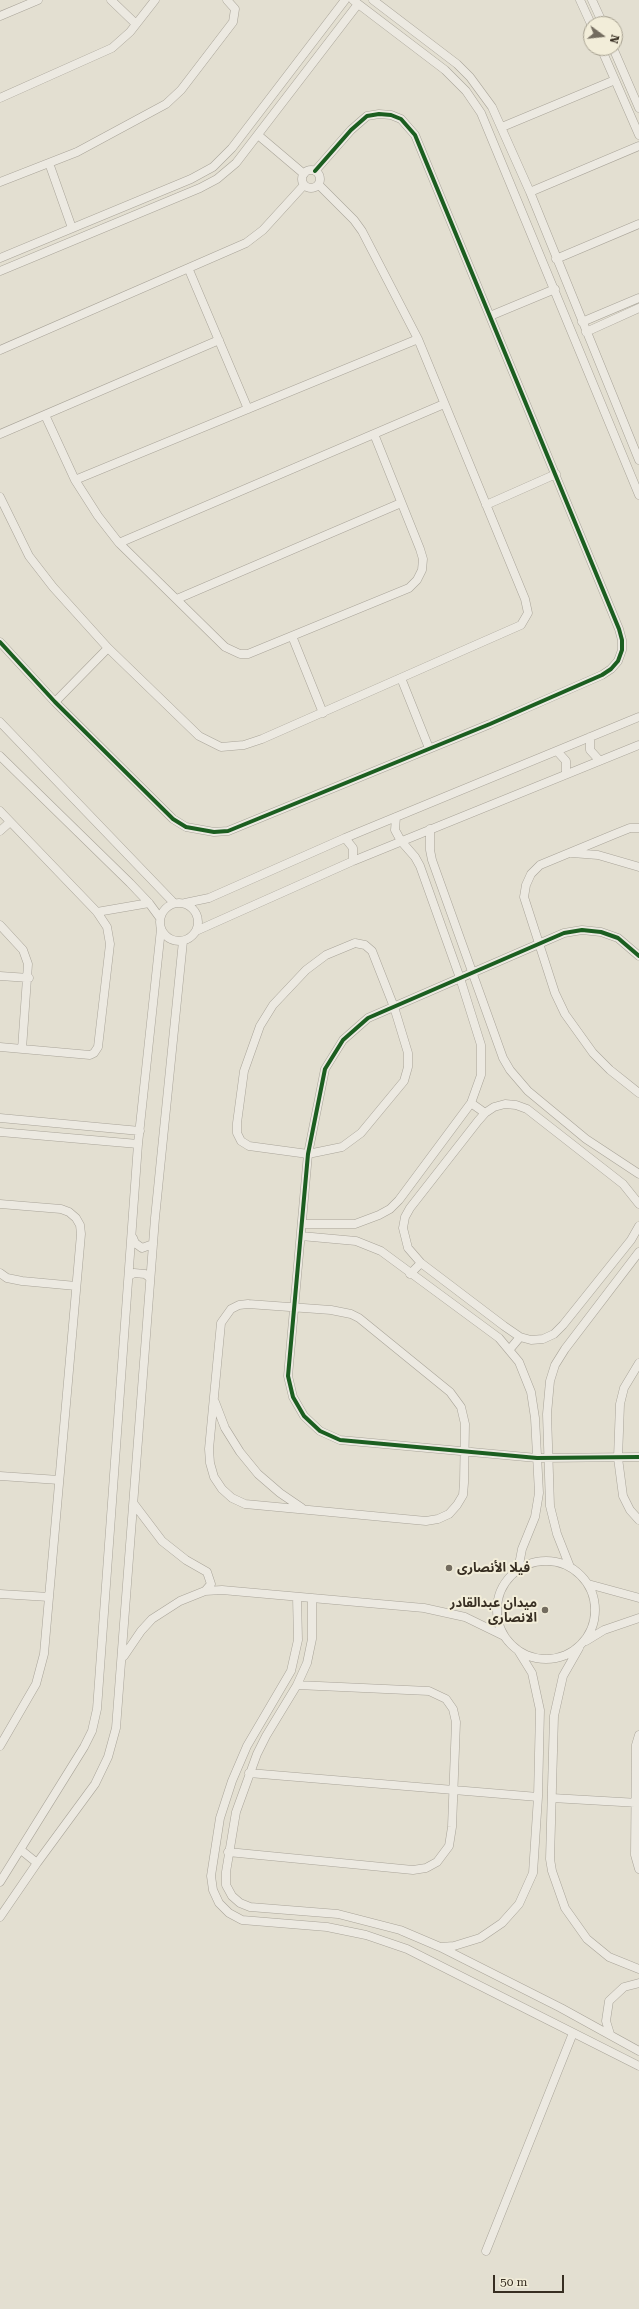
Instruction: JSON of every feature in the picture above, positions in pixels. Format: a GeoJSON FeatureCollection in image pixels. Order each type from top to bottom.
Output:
{"type":"FeatureCollection","features":[{"type":"Feature","properties":{"kind":"street"},"geometry":{"type":"LineString","coordinates":[[0,16],[38,0]]}},
{"type":"Feature","properties":{"kind":"street"},"geometry":{"type":"LineString","coordinates":[[111,0],[136,24]]}},
{"type":"Feature","properties":{"kind":"street"},"geometry":{"type":"LineString","coordinates":[[0,98],[112,48],[136,24],[155,0]]}},
{"type":"Feature","properties":{"kind":"street"},"geometry":{"type":"LineString","coordinates":[[0,182],[78,152],[148,116],[166,104],[181,90],[233,22],[234,9],[227,0]]}},
{"type":"Feature","properties":{"kind":"street"},"geometry":{"type":"LineString","coordinates":[[0,258],[202,174],[224,158],[344,0]]}},
{"type":"Feature","properties":{"kind":"street"},"geometry":{"type":"LineString","coordinates":[[373,0],[457,64],[470,77],[492,107],[530,192],[639,460]]}},
{"type":"Feature","properties":{"kind":"street"},"geometry":{"type":"LineString","coordinates":[[580,0],[587,16]]}},
{"type":"Feature","properties":{"kind":"street"},"geometry":{"type":"LineString","coordinates":[[592,0],[599,16]]}},
{"type":"Feature","properties":{"kind":"street"},"geometry":{"type":"LineString","coordinates":[[0,272],[148,210],[217,179],[236,163],[258,135],[333,37],[355,2],[445,70],[466,91],[481,113],[639,495]]}},
{"type":"Feature","properties":{"kind":"street"},"geometry":{"type":"LineString","coordinates":[[394,31],[401,21]]}},
{"type":"Feature","properties":{"kind":"street"},"geometry":{"type":"LineString","coordinates":[[322,29],[333,37]]}},
{"type":"Feature","properties":{"kind":"street"},"geometry":{"type":"LineString","coordinates":[[604,56],[639,135]]}},
{"type":"Feature","properties":{"kind":"street"},"geometry":{"type":"LineString","coordinates":[[616,56],[639,108]]}},
{"type":"Feature","properties":{"kind":"street"},"geometry":{"type":"LineString","coordinates":[[502,127],[615,80]]}},
{"type":"Feature","properties":{"kind":"street"},"geometry":{"type":"LineString","coordinates":[[0,642],[55,702],[173,819],[186,827],[214,832],[228,831],[602,675],[611,669],[618,660],[622,650],[622,640],[619,629],[421,147],[415,136],[401,119],[391,115],[379,114],[368,116],[351,130],[314,171],[307,171],[304,174],[302,180],[304,185]]}},
{"type":"Feature","properties":{"kind":"street"},"geometry":{"type":"LineString","coordinates":[[258,135],[304,174]]}},
{"type":"Feature","properties":{"kind":"street"},"geometry":{"type":"LineString","coordinates":[[530,192],[639,146]]}},
{"type":"Feature","properties":{"kind":"street"},"geometry":{"type":"LineString","coordinates":[[48,163],[72,228]]}},
{"type":"Feature","properties":{"kind":"street"},"geometry":{"type":"LineString","coordinates":[[314,171],[320,178],[319,185]]}},
{"type":"Feature","properties":{"kind":"street"},"geometry":{"type":"LineString","coordinates":[[304,185],[313,188],[319,185]]}},
{"type":"Feature","properties":{"kind":"street"},"geometry":{"type":"LineString","coordinates":[[0,350],[189,270],[255,237],[304,185]]}},
{"type":"Feature","properties":{"kind":"street"},"geometry":{"type":"LineString","coordinates":[[0,497],[16,533],[34,564],[108,648],[199,736],[221,747],[244,745],[262,739],[521,625],[528,613],[525,599],[418,339],[362,231],[354,220],[319,185]]}},
{"type":"Feature","properties":{"kind":"street"},"geometry":{"type":"LineString","coordinates":[[143,198],[148,210]]}},
{"type":"Feature","properties":{"kind":"street"},"geometry":{"type":"LineString","coordinates":[[556,259],[639,224]]}},
{"type":"Feature","properties":{"kind":"street"},"geometry":{"type":"LineString","coordinates":[[189,270],[248,409]]}},
{"type":"Feature","properties":{"kind":"street"},"geometry":{"type":"LineString","coordinates":[[490,316],[555,289]]}},
{"type":"Feature","properties":{"kind":"street"},"geometry":{"type":"LineString","coordinates":[[582,322],[639,298]]}},
{"type":"Feature","properties":{"kind":"street"},"geometry":{"type":"LineString","coordinates":[[586,332],[639,308]]}},
{"type":"Feature","properties":{"kind":"street"},"geometry":{"type":"LineString","coordinates":[[75,480],[418,339]]}},
{"type":"Feature","properties":{"kind":"street"},"geometry":{"type":"LineString","coordinates":[[0,434],[219,340]]}},
{"type":"Feature","properties":{"kind":"street"},"geometry":{"type":"LineString","coordinates":[[595,388],[607,382]]}},
{"type":"Feature","properties":{"kind":"street"},"geometry":{"type":"LineString","coordinates":[[119,543],[444,404]]}},
{"type":"Feature","properties":{"kind":"street"},"geometry":{"type":"LineString","coordinates":[[45,415],[75,480],[98,516],[119,543],[141,567],[177,598],[225,647],[240,654],[248,654],[409,588],[417,580],[422,570],[423,559],[374,434]]}},
{"type":"Feature","properties":{"kind":"street"},"geometry":{"type":"LineString","coordinates":[[486,505],[556,474]]}},
{"type":"Feature","properties":{"kind":"street"},"geometry":{"type":"LineString","coordinates":[[177,598],[401,503]]}},
{"type":"Feature","properties":{"kind":"street"},"geometry":{"type":"LineString","coordinates":[[292,636],[323,713]]}},
{"type":"Feature","properties":{"kind":"street"},"geometry":{"type":"LineString","coordinates":[[55,702],[108,648]]}},
{"type":"Feature","properties":{"kind":"street"},"geometry":{"type":"LineString","coordinates":[[401,678],[429,748]]}},
{"type":"Feature","properties":{"kind":"street"},"geometry":{"type":"LineString","coordinates":[[0,1882],[84,1747],[92,1731],[97,1709],[121,1359],[129,1276],[138,1144],[160,918],[165,908],[174,903],[185,903],[209,898],[345,838],[639,717]]}},
{"type":"Feature","properties":{"kind":"street"},"geometry":{"type":"LineString","coordinates":[[0,722],[174,903]]}},
{"type":"Feature","properties":{"kind":"street"},"geometry":{"type":"LineString","coordinates":[[590,737],[590,750],[599,760]]}},
{"type":"Feature","properties":{"kind":"street"},"geometry":{"type":"LineString","coordinates":[[0,1917],[37,1863],[84,1800],[102,1770],[116,1728],[150,1278],[183,941],[196,931],[353,861],[599,760],[637,748]]}},
{"type":"Feature","properties":{"kind":"street"},"geometry":{"type":"LineString","coordinates":[[557,751],[566,761],[566,774]]}},
{"type":"Feature","properties":{"kind":"street"},"geometry":{"type":"LineString","coordinates":[[0,756],[149,903],[160,918]]}},
{"type":"Feature","properties":{"kind":"street"},"geometry":{"type":"LineString","coordinates":[[0,812],[97,912],[108,927],[110,944],[96,1050],[90,1055],[0,1047]]}},
{"type":"Feature","properties":{"kind":"street"},"geometry":{"type":"LineString","coordinates":[[303,1224],[355,1224],[379,1216],[399,1200],[471,1103],[478,1089],[482,1060],[481,1045],[460,978],[420,866],[415,856],[401,841],[395,830],[396,817]]}},
{"type":"Feature","properties":{"kind":"street"},"geometry":{"type":"LineString","coordinates":[[0,831],[10,822]]}},
{"type":"Feature","properties":{"kind":"street"},"geometry":{"type":"LineString","coordinates":[[639,828],[622,831],[540,865],[531,874],[526,885],[524,897],[555,993],[578,1034],[610,1070],[639,1093]]}},
{"type":"Feature","properties":{"kind":"street"},"geometry":{"type":"LineString","coordinates":[[430,829],[430,850],[432,860],[503,1058],[518,1081],[586,1139],[639,1174]]}},
{"type":"Feature","properties":{"kind":"street"},"geometry":{"type":"LineString","coordinates":[[345,838],[353,848],[353,861]]}},
{"type":"Feature","properties":{"kind":"street"},"geometry":{"type":"LineString","coordinates":[[570,853],[598,855],[639,867]]}},
{"type":"Feature","properties":{"kind":"street"},"geometry":{"type":"LineString","coordinates":[[97,912],[149,903]]}},
{"type":"Feature","properties":{"kind":"street"},"geometry":{"type":"LineString","coordinates":[[185,903],[190,906],[197,915],[196,931]]}},
{"type":"Feature","properties":{"kind":"street"},"geometry":{"type":"LineString","coordinates":[[0,925],[22,950],[28,964],[29,978],[22,1049]]}},
{"type":"Feature","properties":{"kind":"street"},"geometry":{"type":"LineString","coordinates":[[160,929],[167,937],[183,941]]}},
{"type":"Feature","properties":{"kind":"street"},"geometry":{"type":"LineString","coordinates":[[639,956],[618,938],[601,932],[582,930],[564,933],[368,1018],[343,1040],[325,1069],[308,1154],[303,1224],[288,1376],[293,1397],[304,1416],[320,1431],[340,1440],[361,1444],[537,1458],[639,1457]]}},
{"type":"Feature","properties":{"kind":"street"},"geometry":{"type":"LineString","coordinates":[[355,943],[365,945],[372,951],[394,1007],[408,1053],[408,1067],[404,1081],[396,1093],[352,1141],[331,1151],[308,1154],[249,1146],[241,1141],[237,1133],[244,1071],[250,1048],[260,1026],[276,1001],[306,970],[326,955],[355,943]]}},
{"type":"Feature","properties":{"kind":"street"},"geometry":{"type":"LineString","coordinates":[[0,976],[29,978]]}},
{"type":"Feature","properties":{"kind":"street"},"geometry":{"type":"LineString","coordinates":[[471,1103],[485,1113]]}},
{"type":"Feature","properties":{"kind":"street"},"geometry":{"type":"LineString","coordinates":[[639,1204],[623,1184],[527,1109],[516,1105],[505,1104],[494,1107],[485,1113],[410,1208],[404,1222],[404,1238],[408,1248],[421,1262],[520,1337],[531,1340],[544,1339],[554,1334],[631,1240],[639,1226]]}},
{"type":"Feature","properties":{"kind":"street"},"geometry":{"type":"LineString","coordinates":[[0,1118],[140,1130]]}},
{"type":"Feature","properties":{"kind":"street"},"geometry":{"type":"LineString","coordinates":[[0,1132],[138,1144]]}},
{"type":"Feature","properties":{"kind":"street"},"geometry":{"type":"LineString","coordinates":[[399,1200],[410,1208]]}},
{"type":"Feature","properties":{"kind":"street"},"geometry":{"type":"LineString","coordinates":[[0,1204],[61,1209],[69,1212],[76,1218],[80,1226],[81,1234],[42,1667],[36,1684],[0,1746]]}},
{"type":"Feature","properties":{"kind":"street"},"geometry":{"type":"LineString","coordinates":[[301,1236],[343,1239],[369,1245],[392,1259],[410,1274],[498,1338],[510,1349],[519,1362],[531,1392],[537,1458],[538,1505],[536,1517],[522,1549],[518,1570]]}},
{"type":"Feature","properties":{"kind":"street"},"geometry":{"type":"LineString","coordinates":[[132,1238],[135,1243],[142,1248],[153,1244]]}},
{"type":"Feature","properties":{"kind":"street"},"geometry":{"type":"LineString","coordinates":[[639,1252],[564,1349],[555,1365],[548,1398],[550,1506],[552,1520],[570,1566],[588,1584],[596,1607],[591,1631],[569,1662],[558,1691],[554,1716],[550,1859],[555,1884],[565,1908],[579,1930],[598,1949],[609,1957],[639,1969]]}},
{"type":"Feature","properties":{"kind":"street"},"geometry":{"type":"LineString","coordinates":[[410,1274],[421,1262]]}},
{"type":"Feature","properties":{"kind":"street"},"geometry":{"type":"LineString","coordinates":[[0,1273],[8,1278],[22,1281],[76,1286]]}},
{"type":"Feature","properties":{"kind":"street"},"geometry":{"type":"LineString","coordinates":[[129,1276],[134,1273],[145,1274],[150,1278]]}},
{"type":"Feature","properties":{"kind":"street"},"geometry":{"type":"LineString","coordinates":[[239,1305],[295,1307],[341,1311],[359,1318],[450,1392],[456,1399],[464,1415],[465,1453],[462,1495],[457,1505],[449,1514],[438,1519],[426,1521],[245,1504],[232,1498],[222,1489],[214,1477],[210,1463],[221,1323],[225,1315],[239,1305]]}},
{"type":"Feature","properties":{"kind":"street"},"geometry":{"type":"LineString","coordinates":[[510,1349],[520,1337]]}},
{"type":"Feature","properties":{"kind":"street"},"geometry":{"type":"LineString","coordinates":[[639,1363],[624,1388],[620,1404],[618,1458],[623,1496],[630,1510],[639,1520]]}},
{"type":"Feature","properties":{"kind":"street"},"geometry":{"type":"LineString","coordinates":[[215,1401],[225,1428],[240,1452],[254,1469],[280,1494],[304,1509]]}},
{"type":"Feature","properties":{"kind":"street"},"geometry":{"type":"LineString","coordinates":[[0,1476],[58,1480]]}},
{"type":"Feature","properties":{"kind":"street"},"geometry":{"type":"LineString","coordinates":[[134,1504],[162,1541],[186,1560],[207,1572],[211,1584],[205,1591]]}},
{"type":"Feature","properties":{"kind":"street"},"geometry":{"type":"LineString","coordinates":[[440,1947],[454,1946],[480,1938],[502,1923],[519,1904],[529,1884],[535,1861],[540,1710],[532,1673],[519,1652],[504,1636],[498,1624],[497,1610],[499,1596],[504,1584],[518,1570],[530,1563],[543,1560],[570,1566]]}},
{"type":"Feature","properties":{"kind":"street"},"geometry":{"type":"LineString","coordinates":[[588,1584],[639,1598]]}},
{"type":"Feature","properties":{"kind":"street"},"geometry":{"type":"LineString","coordinates":[[122,1659],[141,1631],[152,1619],[180,1600],[205,1591],[222,1590],[424,1608],[451,1613],[479,1623],[504,1636]]}},
{"type":"Feature","properties":{"kind":"street"},"geometry":{"type":"LineString","coordinates":[[0,1594],[49,1597]]}},
{"type":"Feature","properties":{"kind":"street"},"geometry":{"type":"LineString","coordinates":[[297,1597],[298,1640],[291,1671],[247,1746],[232,1781],[220,1818],[211,1876],[213,1890],[219,1903],[229,1914],[242,1920],[327,1927],[386,1941],[426,1958],[639,2066]]}},
{"type":"Feature","properties":{"kind":"street"},"geometry":{"type":"LineString","coordinates":[[312,1598],[310,1651],[298,1686],[266,1736],[249,1773],[236,1812],[228,1852],[226,1885],[232,1896],[245,1906],[317,1911],[358,1918],[400,1930],[440,1947],[610,2034],[639,2051]]}},
{"type":"Feature","properties":{"kind":"street"},"geometry":{"type":"LineString","coordinates":[[585,1641],[604,1630],[639,1618]]}},
{"type":"Feature","properties":{"kind":"street"},"geometry":{"type":"LineString","coordinates":[[519,1652],[536,1659],[550,1660],[563,1657],[579,1648]]}},
{"type":"Feature","properties":{"kind":"street"},"geometry":{"type":"LineString","coordinates":[[228,1852],[413,1870],[426,1868],[442,1858],[449,1846],[452,1827],[456,1722],[453,1710],[441,1696],[429,1691],[298,1686]]}},
{"type":"Feature","properties":{"kind":"street"},"geometry":{"type":"LineString","coordinates":[[639,1735],[636,1745],[637,1803],[635,1855],[639,1869]]}},
{"type":"Feature","properties":{"kind":"street"},"geometry":{"type":"LineString","coordinates":[[249,1773],[538,1797]]}},
{"type":"Feature","properties":{"kind":"street"},"geometry":{"type":"LineString","coordinates":[[552,1798],[637,1803]]}},
{"type":"Feature","properties":{"kind":"street"},"geometry":{"type":"LineString","coordinates":[[21,1850],[37,1863]]}},
{"type":"Feature","properties":{"kind":"street"},"geometry":{"type":"LineString","coordinates":[[610,2034],[606,2021],[609,2001],[624,1986],[639,1983]]}},
{"type":"Feature","properties":{"kind":"street"},"geometry":{"type":"LineString","coordinates":[[486,2251],[573,2033]]}},
{"type":"Feature","properties":{"kind":"cycle path"},"geometry":{"type":"LineString","coordinates":[[0,642],[55,702],[173,819],[186,827],[214,832],[228,831],[490,724],[602,675],[611,669],[618,661],[622,650],[622,640],[619,629],[415,135],[401,119],[391,115],[379,114],[367,116],[351,130],[315,171]]}},
{"type":"Feature","properties":{"kind":"cycle path"},"geometry":{"type":"LineString","coordinates":[[639,956],[618,938],[601,932],[582,930],[564,933],[368,1018],[343,1040],[325,1069],[308,1154],[288,1376],[293,1397],[304,1416],[320,1431],[340,1440],[537,1458],[639,1457]]}},
{"type":"Feature","properties":{"kind":"place","name":"فيلا الأنصارى"},"geometry":{"type":"Point","coordinates":[449,1568]}},
{"type":"Feature","properties":{"kind":"place","name":"ميدان عبدالقادر الانصارى"},"geometry":{"type":"Point","coordinates":[545,1610]}}]}
